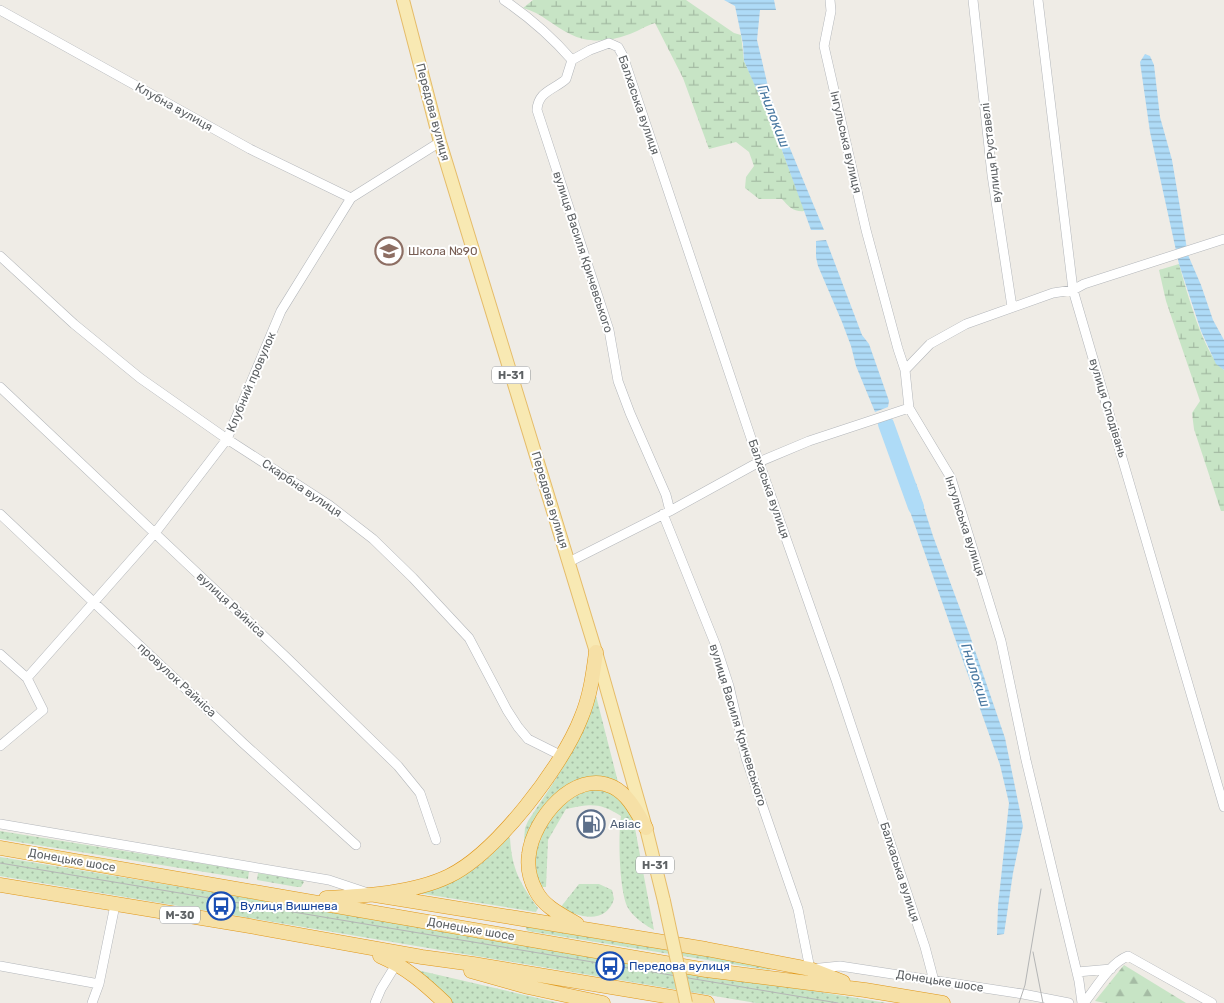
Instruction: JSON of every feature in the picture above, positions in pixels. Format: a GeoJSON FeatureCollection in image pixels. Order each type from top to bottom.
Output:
{"type":"FeatureCollection","features":[{"type":"Feature","properties":{"kind":"highway"},"geometry":{"type":"LineString","coordinates":[[303,899],[374,895],[433,883],[464,868],[480,856],[525,806],[562,756],[585,708],[592,682],[596,652]]}},
{"type":"Feature","properties":{"kind":"highway"},"geometry":{"type":"LineString","coordinates":[[584,928],[557,912],[536,893],[530,876],[528,861],[530,848],[537,829],[562,797],[583,785],[596,783],[613,787],[623,794],[646,828]]}},
{"type":"Feature","properties":{"kind":"highway","name":"Донецьке шосе"},"geometry":{"type":"LineString","coordinates":[[0,848],[706,970],[865,990],[943,1003]]}},
{"type":"Feature","properties":{"kind":"highway","name":"М-30"},"geometry":{"type":"LineString","coordinates":[[0,885],[244,925],[422,958],[473,964],[707,1003]]}},
{"type":"Feature","properties":{"kind":"highway"},"geometry":{"type":"LineString","coordinates":[[374,895],[584,928],[810,969],[865,990]]}},
{"type":"Feature","properties":{"kind":"highway"},"geometry":{"type":"LineString","coordinates":[[410,900],[479,930]]}},
{"type":"Feature","properties":{"kind":"highway"},"geometry":{"type":"LineString","coordinates":[[359,946],[397,963],[426,985],[445,1003]]}},
{"type":"Feature","properties":{"kind":"highway"},"geometry":{"type":"LineString","coordinates":[[422,958],[528,987],[603,1003]]}},
{"type":"Feature","properties":{"kind":"main road","name":"Передова вулиця"},"geometry":{"type":"LineString","coordinates":[[403,0],[440,142],[569,562],[646,828],[686,1003]]}},
{"type":"Feature","properties":{"kind":"street"},"geometry":{"type":"LineString","coordinates":[[504,0],[527,16],[572,60]]}},
{"type":"Feature","properties":{"kind":"street","name":"Інгульська вулиця"},"geometry":{"type":"LineString","coordinates":[[830,0],[831,11],[824,46],[866,230],[905,370],[909,408],[951,478],[1001,641],[1026,760],[1083,1003]]}},
{"type":"Feature","properties":{"kind":"street","name":"вулиця Руставелі"},"geometry":{"type":"LineString","coordinates":[[974,0],[992,175],[1012,306]]}},
{"type":"Feature","properties":{"kind":"street","name":"вулиця Сподівань"},"geometry":{"type":"LineString","coordinates":[[1038,0],[1072,290],[1224,807]]}},
{"type":"Feature","properties":{"kind":"street","name":"Клубна вулиця"},"geometry":{"type":"LineString","coordinates":[[0,10],[250,149],[351,198]]}},
{"type":"Feature","properties":{"kind":"street","name":"Балхаська вулиця"},"geometry":{"type":"LineString","coordinates":[[572,60],[590,50],[609,43],[614,44],[621,51],[759,462],[836,680],[925,947],[934,980]]}},
{"type":"Feature","properties":{"kind":"street","name":"вулиця Василя Кричевського"},"geometry":{"type":"LineString","coordinates":[[572,60],[566,79],[542,94],[536,110],[610,330],[618,381],[666,495],[667,513],[718,654],[746,758],[798,908],[810,969]]}},
{"type":"Feature","properties":{"kind":"street","name":"Клубний провулок"},"geometry":{"type":"LineString","coordinates":[[27,678],[155,533],[227,439],[281,311],[351,198],[440,142]]}},
{"type":"Feature","properties":{"kind":"street"},"geometry":{"type":"LineString","coordinates":[[905,370],[930,344],[966,324],[1012,306],[1053,293],[1072,290],[1084,284],[1224,239]]}},
{"type":"Feature","properties":{"kind":"street","name":"Скарбна вулиця"},"geometry":{"type":"LineString","coordinates":[[0,256],[74,324],[140,378],[227,439],[330,505],[373,539],[469,638],[508,710],[528,739],[562,756]]}},
{"type":"Feature","properties":{"kind":"street","name":"вулиця Райніса"},"geometry":{"type":"LineString","coordinates":[[0,387],[398,766],[420,793],[436,840]]}},
{"type":"Feature","properties":{"kind":"street"},"geometry":{"type":"LineString","coordinates":[[569,562],[667,513],[759,462],[809,441],[909,408]]}},
{"type":"Feature","properties":{"kind":"street","name":"провулок Райніса"},"geometry":{"type":"LineString","coordinates":[[0,514],[243,743],[356,845]]}},
{"type":"Feature","properties":{"kind":"street"},"geometry":{"type":"LineString","coordinates":[[0,654],[27,678],[43,710],[0,746]]}},
{"type":"Feature","properties":{"kind":"street"},"geometry":{"type":"LineString","coordinates":[[0,824],[330,880],[374,895]]}},
{"type":"Feature","properties":{"kind":"street"},"geometry":{"type":"LineString","coordinates":[[92,1003],[99,984],[115,905]]}},
{"type":"Feature","properties":{"kind":"street","name":"Інгульська вулиця"},"geometry":{"type":"LineString","coordinates":[[1083,1003],[1111,969],[1128,956],[1212,1003]]}},
{"type":"Feature","properties":{"kind":"street"},"geometry":{"type":"LineString","coordinates":[[375,1003],[397,963]]}},
{"type":"Feature","properties":{"kind":"street"},"geometry":{"type":"LineString","coordinates":[[0,966],[99,984]]}},
{"type":"Feature","properties":{"kind":"street","name":"Донецьке шосе"},"geometry":{"type":"LineString","coordinates":[[810,969],[840,966],[1023,994],[1069,1003]]}},
{"type":"Feature","properties":{"kind":"street","name":"Інгульська вулиця"},"geometry":{"type":"LineString","coordinates":[[1077,972],[1111,969]]}},
{"type":"Feature","properties":{"kind":"green space"},"geometry":{"type":"Polygon","coordinates":[[[533,0],[686,0],[734,33],[741,35],[744,61],[767,111],[805,211],[797,211],[782,199],[759,199],[745,188],[746,177],[754,166],[749,152],[736,142],[709,149],[683,78],[655,23],[631,34],[613,39],[584,39],[564,31],[536,13],[523,8],[533,0]]]}},
{"type":"Feature","properties":{"kind":"green space"},"geometry":{"type":"Polygon","coordinates":[[[1179,264],[1203,337],[1217,362],[1224,370],[1224,511],[1221,511],[1194,429],[1192,413],[1200,401],[1166,301],[1159,270],[1179,264]]]}},
{"type":"Feature","properties":{"kind":"green space"},"geometry":{"type":"Polygon","coordinates":[[[595,692],[619,786],[585,779],[571,782],[555,795],[541,813],[524,841],[525,828],[528,821],[568,760],[576,744],[584,727],[595,692]]]}},
{"type":"Feature","properties":{"kind":"green space"},"geometry":{"type":"Polygon","coordinates":[[[591,789],[612,792],[630,811],[634,823],[654,930],[636,918],[628,908],[621,876],[621,816],[607,808],[589,805],[566,809],[548,840],[546,887],[540,887],[533,862],[545,829],[550,820],[572,798],[591,789]]]}},
{"type":"Feature","properties":{"kind":"green space"},"geometry":{"type":"Polygon","coordinates":[[[0,831],[249,871],[248,879],[0,839],[0,831]]]}},
{"type":"Feature","properties":{"kind":"green space"},"geometry":{"type":"Polygon","coordinates":[[[509,837],[515,868],[526,891],[538,908],[536,912],[418,893],[457,879],[489,857],[509,837]]]}},
{"type":"Feature","properties":{"kind":"green space"},"geometry":{"type":"Polygon","coordinates":[[[0,857],[887,1003],[756,1003],[0,876],[0,857]]]}},
{"type":"Feature","properties":{"kind":"green space"},"geometry":{"type":"Polygon","coordinates":[[[258,873],[302,880],[304,882],[301,887],[297,887],[257,880],[258,873]]]}},
{"type":"Feature","properties":{"kind":"green space"},"geometry":{"type":"Polygon","coordinates":[[[579,884],[599,884],[612,890],[614,899],[605,913],[591,917],[575,914],[560,908],[579,884]]]}},
{"type":"Feature","properties":{"kind":"green space"},"geometry":{"type":"Polygon","coordinates":[[[526,926],[770,963],[773,968],[769,970],[528,931],[526,926]]]}},
{"type":"Feature","properties":{"kind":"green space"},"geometry":{"type":"Polygon","coordinates":[[[1124,965],[1186,1003],[1105,1003],[1095,1001],[1124,965]]]}},
{"type":"Feature","properties":{"kind":"green space"},"geometry":{"type":"Polygon","coordinates":[[[417,970],[559,1003],[451,1003],[417,970]]]}},
{"type":"Feature","properties":{"kind":"water"},"geometry":{"type":"Polygon","coordinates":[[[724,0],[774,0],[776,10],[760,10],[757,40],[770,95],[824,230],[811,230],[775,131],[744,61],[743,44],[735,6],[724,0]]]}},
{"type":"Feature","properties":{"kind":"water"},"geometry":{"type":"Polygon","coordinates":[[[1145,54],[1150,56],[1154,65],[1160,117],[1172,160],[1188,255],[1213,320],[1224,340],[1224,370],[1216,364],[1201,331],[1179,264],[1150,132],[1140,62],[1145,54]]]}},
{"type":"Feature","properties":{"kind":"water"},"geometry":{"type":"Polygon","coordinates":[[[826,240],[862,335],[869,344],[889,401],[888,407],[875,412],[856,366],[842,322],[818,266],[816,241],[826,240]]]}},
{"type":"Feature","properties":{"kind":"water"},"geometry":{"type":"Polygon","coordinates":[[[916,483],[1005,738],[1023,826],[1013,873],[1004,934],[997,935],[998,906],[1009,803],[1000,765],[902,489],[916,483]]]}},
{"type":"Feature","properties":{"kind":"waterway","name":"Гнилокиш"},"geometry":{"type":"LineString","coordinates":[[886,424],[916,507]]}},
{"type":"Feature","properties":{"kind":"tram line"},"geometry":{"type":"LineString","coordinates":[[0,863],[838,1003]]}},
{"type":"Feature","properties":{"kind":"tram line"},"geometry":{"type":"LineString","coordinates":[[1019,1003],[1025,985],[1041,889]]}},
{"type":"Feature","properties":{"kind":"tram line"},"geometry":{"type":"LineString","coordinates":[[1033,952],[1043,1003]]}},
{"type":"Feature","properties":{"kind":"place","name":"Школа №90"},"geometry":{"type":"Point","coordinates":[389,251]}},
{"type":"Feature","properties":{"kind":"place","name":"Авіас"},"geometry":{"type":"Point","coordinates":[591,824]}},
{"type":"Feature","properties":{"kind":"place","name":"Вулиця Вишнева"},"geometry":{"type":"Point","coordinates":[221,906]}},
{"type":"Feature","properties":{"kind":"place","name":"Передова вулиця"},"geometry":{"type":"Point","coordinates":[610,966]}}]}
